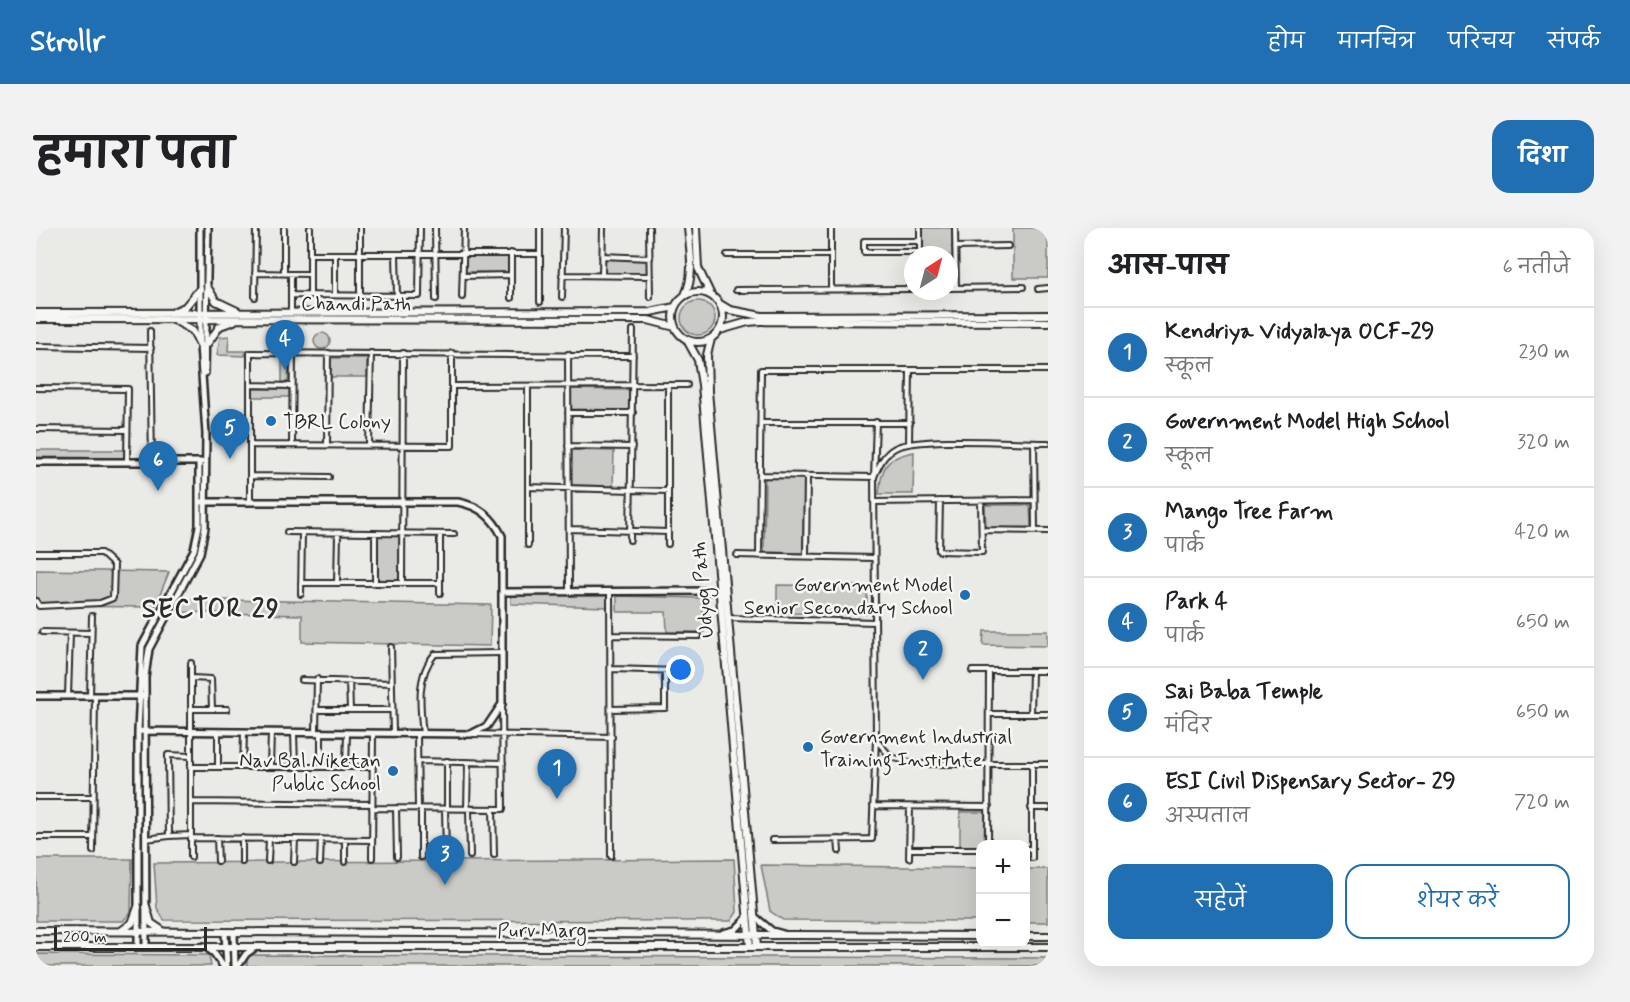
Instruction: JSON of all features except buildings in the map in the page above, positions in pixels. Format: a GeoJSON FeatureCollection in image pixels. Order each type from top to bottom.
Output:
{"type":"FeatureCollection","features":[{"type":"Feature","properties":{"kind":"main road"},"geometry":{"type":"LineString","coordinates":[[688,228],[691,269],[689,286],[685,296],[675,307],[675,327],[687,340],[696,342],[711,339],[720,330],[724,321],[720,304]]}},
{"type":"Feature","properties":{"kind":"main road"},"geometry":{"type":"LineString","coordinates":[[696,228],[698,268],[711,295],[729,310],[762,316],[1048,315]]}},
{"type":"Feature","properties":{"kind":"main road"},"geometry":{"type":"LineString","coordinates":[[204,288],[216,301],[240,316],[220,326],[204,344],[194,331],[171,316],[185,307],[204,288]]}},
{"type":"Feature","properties":{"kind":"main road"},"geometry":{"type":"LineString","coordinates":[[685,296],[701,292],[711,295]]}},
{"type":"Feature","properties":{"kind":"main road","name":"Chandi Path"},"geometry":{"type":"LineString","coordinates":[[240,316],[291,313],[650,312],[675,307]]}},
{"type":"Feature","properties":{"kind":"main road","name":"Chandi Path"},"geometry":{"type":"LineString","coordinates":[[36,313],[648,320],[675,327]]}},
{"type":"Feature","properties":{"kind":"main road","name":"Chandi Path"},"geometry":{"type":"LineString","coordinates":[[36,319],[171,316]]}},
{"type":"Feature","properties":{"kind":"main road"},"geometry":{"type":"LineString","coordinates":[[720,330],[740,323],[761,321],[1048,322]]}},
{"type":"Feature","properties":{"kind":"main road","name":"Udyog Path"},"geometry":{"type":"LineString","coordinates":[[711,339],[707,355],[708,391],[722,591],[728,618],[753,947]]}},
{"type":"Feature","properties":{"kind":"main road","name":"Udyog Path"},"geometry":{"type":"LineString","coordinates":[[687,340],[698,360],[702,386],[751,917]]}},
{"type":"Feature","properties":{"kind":"main road"},"geometry":{"type":"LineString","coordinates":[[146,906],[151,922],[169,932]]}},
{"type":"Feature","properties":{"kind":"main road"},"geometry":{"type":"LineString","coordinates":[[117,932],[126,929],[132,923],[138,907]]}},
{"type":"Feature","properties":{"kind":"main road","name":"Purv Marg"},"geometry":{"type":"LineString","coordinates":[[36,932],[976,936]]}},
{"type":"Feature","properties":{"kind":"main road"},"geometry":{"type":"LineString","coordinates":[[1030,936],[1048,936]]}},
{"type":"Feature","properties":{"kind":"main road","name":"Purv Marg"},"geometry":{"type":"LineString","coordinates":[[36,947],[1048,947]]}},
{"type":"Feature","properties":{"kind":"street"},"geometry":{"type":"LineString","coordinates":[[138,946],[138,731],[142,696],[142,646],[194,550],[202,502],[204,288],[201,228]]}},
{"type":"Feature","properties":{"kind":"street"},"geometry":{"type":"LineString","coordinates":[[204,288],[208,228]]}},
{"type":"Feature","properties":{"kind":"street"},"geometry":{"type":"LineString","coordinates":[[255,297],[256,228]]}},
{"type":"Feature","properties":{"kind":"street"},"geometry":{"type":"LineString","coordinates":[[284,228],[284,273]]}},
{"type":"Feature","properties":{"kind":"street"},"geometry":{"type":"LineString","coordinates":[[310,228],[310,295]]}},
{"type":"Feature","properties":{"kind":"street"},"geometry":{"type":"LineString","coordinates":[[360,228],[360,296]]}},
{"type":"Feature","properties":{"kind":"street"},"geometry":{"type":"LineString","coordinates":[[291,295],[419,296],[420,228]]}},
{"type":"Feature","properties":{"kind":"street"},"geometry":{"type":"LineString","coordinates":[[435,228],[436,299]]}},
{"type":"Feature","properties":{"kind":"street"},"geometry":{"type":"LineString","coordinates":[[462,297],[464,228]]}},
{"type":"Feature","properties":{"kind":"street"},"geometry":{"type":"LineString","coordinates":[[540,228],[540,302]]}},
{"type":"Feature","properties":{"kind":"street"},"geometry":{"type":"LineString","coordinates":[[562,297],[564,228]]}},
{"type":"Feature","properties":{"kind":"street"},"geometry":{"type":"LineString","coordinates":[[602,275],[603,228]]}},
{"type":"Feature","properties":{"kind":"street"},"geometry":{"type":"LineString","coordinates":[[649,228],[650,297]]}},
{"type":"Feature","properties":{"kind":"street"},"geometry":{"type":"LineString","coordinates":[[831,228],[831,289]]}},
{"type":"Feature","properties":{"kind":"street"},"geometry":{"type":"LineString","coordinates":[[920,228],[920,246]]}},
{"type":"Feature","properties":{"kind":"street"},"geometry":{"type":"LineString","coordinates":[[955,228],[955,246]]}},
{"type":"Feature","properties":{"kind":"street"},"geometry":{"type":"LineString","coordinates":[[904,253],[864,252],[864,242],[920,241]]}},
{"type":"Feature","properties":{"kind":"street"},"geometry":{"type":"LineString","coordinates":[[958,247],[1008,246]]}},
{"type":"Feature","properties":{"kind":"street"},"geometry":{"type":"LineString","coordinates":[[511,253],[511,298]]}},
{"type":"Feature","properties":{"kind":"street"},"geometry":{"type":"LineString","coordinates":[[310,254],[540,254]]}},
{"type":"Feature","properties":{"kind":"street"},"geometry":{"type":"LineString","coordinates":[[335,254],[335,295]]}},
{"type":"Feature","properties":{"kind":"street"},"geometry":{"type":"LineString","coordinates":[[396,254],[397,296]]}},
{"type":"Feature","properties":{"kind":"street"},"geometry":{"type":"LineString","coordinates":[[727,255],[831,255]]}},
{"type":"Feature","properties":{"kind":"street"},"geometry":{"type":"LineString","coordinates":[[602,256],[650,258]]}},
{"type":"Feature","properties":{"kind":"street"},"geometry":{"type":"LineString","coordinates":[[255,273],[310,274]]}},
{"type":"Feature","properties":{"kind":"street"},"geometry":{"type":"LineString","coordinates":[[291,274],[291,313]]}},
{"type":"Feature","properties":{"kind":"street"},"geometry":{"type":"LineString","coordinates":[[463,276],[511,275]]}},
{"type":"Feature","properties":{"kind":"street"},"geometry":{"type":"LineString","coordinates":[[562,275],[650,276]]}},
{"type":"Feature","properties":{"kind":"street"},"geometry":{"type":"LineString","coordinates":[[958,288],[1023,287]]}},
{"type":"Feature","properties":{"kind":"street"},"geometry":{"type":"LineString","coordinates":[[1038,289],[1048,288]]}},
{"type":"Feature","properties":{"kind":"street"},"geometry":{"type":"LineString","coordinates":[[736,290],[904,289]]}},
{"type":"Feature","properties":{"kind":"street"},"geometry":{"type":"LineString","coordinates":[[630,540],[633,330]]}},
{"type":"Feature","properties":{"kind":"street"},"geometry":{"type":"LineString","coordinates":[[150,331],[152,462]]}},
{"type":"Feature","properties":{"kind":"street"},"geometry":{"type":"LineString","coordinates":[[36,346],[151,348]]}},
{"type":"Feature","properties":{"kind":"street"},"geometry":{"type":"LineString","coordinates":[[250,502],[250,353],[633,356]]}},
{"type":"Feature","properties":{"kind":"street"},"geometry":{"type":"LineString","coordinates":[[292,353],[292,445]]}},
{"type":"Feature","properties":{"kind":"street"},"geometry":{"type":"LineString","coordinates":[[327,445],[328,353]]}},
{"type":"Feature","properties":{"kind":"street"},"geometry":{"type":"LineString","coordinates":[[369,445],[371,353]]}},
{"type":"Feature","properties":{"kind":"street"},"geometry":{"type":"LineString","coordinates":[[402,583],[403,353]]}},
{"type":"Feature","properties":{"kind":"street"},"geometry":{"type":"LineString","coordinates":[[250,445],[452,446],[452,354]]}},
{"type":"Feature","properties":{"kind":"street"},"geometry":{"type":"LineString","coordinates":[[568,354],[569,591]]}},
{"type":"Feature","properties":{"kind":"street"},"geometry":{"type":"LineString","coordinates":[[759,556],[761,370],[1048,370]]}},
{"type":"Feature","properties":{"kind":"street"},"geometry":{"type":"LineString","coordinates":[[909,444],[910,370]]}},
{"type":"Feature","properties":{"kind":"street"},"geometry":{"type":"LineString","coordinates":[[249,385],[292,386]]}},
{"type":"Feature","properties":{"kind":"street"},"geometry":{"type":"LineString","coordinates":[[452,386],[687,385]]}},
{"type":"Feature","properties":{"kind":"street"},"geometry":{"type":"LineString","coordinates":[[528,386],[528,545]]}},
{"type":"Feature","properties":{"kind":"street"},"geometry":{"type":"LineString","coordinates":[[668,386],[668,544]]}},
{"type":"Feature","properties":{"kind":"street"},"geometry":{"type":"LineString","coordinates":[[36,388],[128,390],[127,462]]}},
{"type":"Feature","properties":{"kind":"street"},"geometry":{"type":"LineString","coordinates":[[568,412],[633,413]]}},
{"type":"Feature","properties":{"kind":"street"},"geometry":{"type":"LineString","coordinates":[[772,840],[872,839],[876,740],[874,477],[876,422]]}},
{"type":"Feature","properties":{"kind":"street"},"geometry":{"type":"LineString","coordinates":[[761,423],[910,423]]}},
{"type":"Feature","properties":{"kind":"street"},"geometry":{"type":"LineString","coordinates":[[36,429],[128,430]]}},
{"type":"Feature","properties":{"kind":"street"},"geometry":{"type":"LineString","coordinates":[[1034,443],[1035,531]]}},
{"type":"Feature","properties":{"kind":"street"},"geometry":{"type":"LineString","coordinates":[[874,477],[888,453],[909,444],[1048,443]]}},
{"type":"Feature","properties":{"kind":"street"},"geometry":{"type":"LineString","coordinates":[[568,446],[632,447]]}},
{"type":"Feature","properties":{"kind":"street"},"geometry":{"type":"LineString","coordinates":[[36,462],[203,462]]}},
{"type":"Feature","properties":{"kind":"street"},"geometry":{"type":"LineString","coordinates":[[760,475],[874,477]]}},
{"type":"Feature","properties":{"kind":"street"},"geometry":{"type":"LineString","coordinates":[[249,476],[329,477]]}},
{"type":"Feature","properties":{"kind":"street"},"geometry":{"type":"LineString","coordinates":[[806,556],[807,476]]}},
{"type":"Feature","properties":{"kind":"street"},"geometry":{"type":"LineString","coordinates":[[528,487],[668,491]]}},
{"type":"Feature","properties":{"kind":"street"},"geometry":{"type":"LineString","coordinates":[[874,502],[1034,500]]}},
{"type":"Feature","properties":{"kind":"street"},"geometry":{"type":"LineString","coordinates":[[940,501],[939,552],[982,552],[981,501]]}},
{"type":"Feature","properties":{"kind":"street"},"geometry":{"type":"LineString","coordinates":[[190,802],[503,809],[502,536],[487,514],[473,505],[458,502],[202,502]]}},
{"type":"Feature","properties":{"kind":"street"},"geometry":{"type":"LineString","coordinates":[[568,529],[668,532]]}},
{"type":"Feature","properties":{"kind":"street"},"geometry":{"type":"LineString","coordinates":[[982,530],[1048,531]]}},
{"type":"Feature","properties":{"kind":"street"},"geometry":{"type":"LineString","coordinates":[[287,532],[454,534]]}},
{"type":"Feature","properties":{"kind":"street"},"geometry":{"type":"LineString","coordinates":[[301,594],[302,532]]}},
{"type":"Feature","properties":{"kind":"street"},"geometry":{"type":"LineString","coordinates":[[337,583],[338,533]]}},
{"type":"Feature","properties":{"kind":"street"},"geometry":{"type":"LineString","coordinates":[[375,533],[375,584]]}},
{"type":"Feature","properties":{"kind":"street"},"geometry":{"type":"LineString","coordinates":[[440,534],[440,593]]}},
{"type":"Feature","properties":{"kind":"street"},"geometry":{"type":"LineString","coordinates":[[36,553],[101,553],[114,565],[113,598],[100,603],[39,606],[36,601]]}},
{"type":"Feature","properties":{"kind":"street"},"geometry":{"type":"LineString","coordinates":[[737,555],[874,558]]}},
{"type":"Feature","properties":{"kind":"street"},"geometry":{"type":"LineString","coordinates":[[301,583],[439,584]]}},
{"type":"Feature","properties":{"kind":"street"},"geometry":{"type":"LineString","coordinates":[[610,591],[611,856]]}},
{"type":"Feature","properties":{"kind":"street"},"geometry":{"type":"LineString","coordinates":[[502,592],[722,591]]}},
{"type":"Feature","properties":{"kind":"street"},"geometry":{"type":"LineString","coordinates":[[92,616],[93,851]]}},
{"type":"Feature","properties":{"kind":"street"},"geometry":{"type":"LineString","coordinates":[[728,618],[874,622]]}},
{"type":"Feature","properties":{"kind":"street"},"geometry":{"type":"LineString","coordinates":[[42,632],[91,633]]}},
{"type":"Feature","properties":{"kind":"street"},"geometry":{"type":"LineString","coordinates":[[68,696],[70,633]]}},
{"type":"Feature","properties":{"kind":"street"},"geometry":{"type":"LineString","coordinates":[[611,635],[699,636]]}},
{"type":"Feature","properties":{"kind":"street"},"geometry":{"type":"LineString","coordinates":[[392,647],[393,734]]}},
{"type":"Feature","properties":{"kind":"street"},"geometry":{"type":"LineString","coordinates":[[421,857],[417,761],[420,734],[419,698],[431,658],[435,654],[502,653]]}},
{"type":"Feature","properties":{"kind":"street"},"geometry":{"type":"LineString","coordinates":[[191,663],[191,856]]}},
{"type":"Feature","properties":{"kind":"street"},"geometry":{"type":"LineString","coordinates":[[612,669],[680,671]]}},
{"type":"Feature","properties":{"kind":"street"},"geometry":{"type":"LineString","coordinates":[[611,709],[665,708],[665,671]]}},
{"type":"Feature","properties":{"kind":"street"},"geometry":{"type":"LineString","coordinates":[[972,671],[1048,671]]}},
{"type":"Feature","properties":{"kind":"street"},"geometry":{"type":"LineString","coordinates":[[988,840],[989,671]]}},
{"type":"Feature","properties":{"kind":"street"},"geometry":{"type":"LineString","coordinates":[[1031,714],[1032,671]]}},
{"type":"Feature","properties":{"kind":"street"},"geometry":{"type":"LineString","coordinates":[[192,678],[211,679],[212,709]]}},
{"type":"Feature","properties":{"kind":"street"},"geometry":{"type":"LineString","coordinates":[[317,679],[321,767]]}},
{"type":"Feature","properties":{"kind":"street"},"geometry":{"type":"LineString","coordinates":[[302,680],[392,683]]}},
{"type":"Feature","properties":{"kind":"street"},"geometry":{"type":"LineString","coordinates":[[350,681],[350,710]]}},
{"type":"Feature","properties":{"kind":"street"},"geometry":{"type":"LineString","coordinates":[[36,696],[142,696]]}},
{"type":"Feature","properties":{"kind":"street"},"geometry":{"type":"LineString","coordinates":[[142,696],[146,731],[146,946]]}},
{"type":"Feature","properties":{"kind":"street"},"geometry":{"type":"LineString","coordinates":[[471,734],[487,726],[502,704]]}},
{"type":"Feature","properties":{"kind":"street"},"geometry":{"type":"LineString","coordinates":[[191,709],[227,709]]}},
{"type":"Feature","properties":{"kind":"street"},"geometry":{"type":"LineString","coordinates":[[317,710],[392,710]]}},
{"type":"Feature","properties":{"kind":"street"},"geometry":{"type":"LineString","coordinates":[[990,714],[1048,714]]}},
{"type":"Feature","properties":{"kind":"street"},"geometry":{"type":"LineString","coordinates":[[138,731],[612,737]]}},
{"type":"Feature","properties":{"kind":"street"},"geometry":{"type":"LineString","coordinates":[[218,732],[218,767]]}},
{"type":"Feature","properties":{"kind":"street"},"geometry":{"type":"LineString","coordinates":[[243,767],[244,733]]}},
{"type":"Feature","properties":{"kind":"street"},"geometry":{"type":"LineString","coordinates":[[270,767],[271,733]]}},
{"type":"Feature","properties":{"kind":"street"},"geometry":{"type":"LineString","coordinates":[[294,734],[295,767]]}},
{"type":"Feature","properties":{"kind":"street"},"geometry":{"type":"LineString","coordinates":[[346,767],[347,734]]}},
{"type":"Feature","properties":{"kind":"street"},"geometry":{"type":"LineString","coordinates":[[372,858],[373,734]]}},
{"type":"Feature","properties":{"kind":"street"},"geometry":{"type":"LineString","coordinates":[[876,740],[885,752],[901,762],[1048,764]]}},
{"type":"Feature","properties":{"kind":"street"},"geometry":{"type":"LineString","coordinates":[[169,836],[168,755],[190,756]]}},
{"type":"Feature","properties":{"kind":"street"},"geometry":{"type":"LineString","coordinates":[[417,761],[503,763]]}},
{"type":"Feature","properties":{"kind":"street"},"geometry":{"type":"LineString","coordinates":[[446,855],[447,762]]}},
{"type":"Feature","properties":{"kind":"street"},"geometry":{"type":"LineString","coordinates":[[468,762],[470,856]]}},
{"type":"Feature","properties":{"kind":"street"},"geometry":{"type":"LineString","coordinates":[[1032,764],[1032,858]]}},
{"type":"Feature","properties":{"kind":"street"},"geometry":{"type":"LineString","coordinates":[[190,767],[372,766]]}},
{"type":"Feature","properties":{"kind":"street"},"geometry":{"type":"LineString","coordinates":[[36,797],[93,797]]}},
{"type":"Feature","properties":{"kind":"street"},"geometry":{"type":"LineString","coordinates":[[873,806],[989,807]]}},
{"type":"Feature","properties":{"kind":"street"},"geometry":{"type":"LineString","coordinates":[[909,858],[910,807]]}},
{"type":"Feature","properties":{"kind":"street"},"geometry":{"type":"LineString","coordinates":[[396,808],[397,858]]}},
{"type":"Feature","properties":{"kind":"street"},"geometry":{"type":"LineString","coordinates":[[1031,808],[1048,808]]}},
{"type":"Feature","properties":{"kind":"street"},"geometry":{"type":"LineString","coordinates":[[493,809],[494,855]]}},
{"type":"Feature","properties":{"kind":"street"},"geometry":{"type":"LineString","coordinates":[[146,838],[191,836],[372,840]]}},
{"type":"Feature","properties":{"kind":"street"},"geometry":{"type":"LineString","coordinates":[[36,837],[93,837]]}},
{"type":"Feature","properties":{"kind":"street"},"geometry":{"type":"LineString","coordinates":[[218,838],[218,861]]}},
{"type":"Feature","properties":{"kind":"street"},"geometry":{"type":"LineString","coordinates":[[242,838],[242,862]]}},
{"type":"Feature","properties":{"kind":"street"},"geometry":{"type":"LineString","coordinates":[[268,861],[269,839]]}},
{"type":"Feature","properties":{"kind":"street"},"geometry":{"type":"LineString","coordinates":[[294,862],[296,839]]}},
{"type":"Feature","properties":{"kind":"street"},"geometry":{"type":"LineString","coordinates":[[320,863],[321,839]]}},
{"type":"Feature","properties":{"kind":"street"},"geometry":{"type":"LineString","coordinates":[[838,839],[839,851]]}},
{"type":"Feature","properties":{"kind":"street"},"geometry":{"type":"LineString","coordinates":[[345,840],[345,861]]}},
{"type":"Feature","properties":{"kind":"street"},"geometry":{"type":"LineString","coordinates":[[910,849],[976,849]]}},
{"type":"Feature","properties":{"kind":"street"},"geometry":{"type":"LineString","coordinates":[[712,936],[735,930],[751,917],[772,930],[792,936]]}},
{"type":"Feature","properties":{"kind":"street"},"geometry":{"type":"LineString","coordinates":[[225,933],[225,966]]}},
{"type":"Feature","properties":{"kind":"street"},"geometry":{"type":"LineString","coordinates":[[234,933],[237,966]]}},
{"type":"Feature","properties":{"kind":"street"},"geometry":{"type":"LineString","coordinates":[[204,946],[214,953],[225,966]]}},
{"type":"Feature","properties":{"kind":"street"},"geometry":{"type":"LineString","coordinates":[[237,966],[246,954],[258,946]]}},
{"type":"Feature","properties":{"kind":"shaded area"},"geometry":{"type":"Polygon","coordinates":[[[923,228],[952,228],[952,246],[923,246],[923,228]]]}},
{"type":"Feature","properties":{"kind":"shaded area"},"geometry":{"type":"Polygon","coordinates":[[[1013,228],[1048,228],[1048,278],[1013,278],[1013,228]]]}},
{"type":"Feature","properties":{"kind":"shaded area"},"geometry":{"type":"Polygon","coordinates":[[[465,256],[508,256],[508,272],[465,272],[465,256]]]}},
{"type":"Feature","properties":{"kind":"shaded area"},"geometry":{"type":"Polygon","coordinates":[[[605,259],[648,259],[648,275],[605,275],[605,259]]]}},
{"type":"Feature","properties":{"kind":"shaded area"},"geometry":{"type":"Polygon","coordinates":[[[698,301],[710,306],[715,318],[710,330],[698,335],[686,330],[681,318],[686,306],[698,301]]]}},
{"type":"Feature","properties":{"kind":"shaded area"},"geometry":{"type":"Polygon","coordinates":[[[322,333],[330,341],[322,349],[314,341],[322,333]]]}},
{"type":"Feature","properties":{"kind":"shaded area"},"geometry":{"type":"Polygon","coordinates":[[[229,336],[228,351],[245,351],[245,356],[217,355],[220,337],[229,336]]]}},
{"type":"Feature","properties":{"kind":"shaded area"},"geometry":{"type":"Polygon","coordinates":[[[282,358],[289,358],[288,382],[282,382],[282,358]]]}},
{"type":"Feature","properties":{"kind":"shaded area"},"geometry":{"type":"Polygon","coordinates":[[[331,358],[367,358],[367,377],[330,377],[331,358]]]}},
{"type":"Feature","properties":{"kind":"shaded area"},"geometry":{"type":"Polygon","coordinates":[[[253,389],[289,389],[289,397],[253,397],[253,389]]]}},
{"type":"Feature","properties":{"kind":"shaded area"},"geometry":{"type":"Polygon","coordinates":[[[571,389],[629,390],[629,410],[571,409],[571,389]]]}},
{"type":"Feature","properties":{"kind":"shaded area"},"geometry":{"type":"Polygon","coordinates":[[[36,450],[124,450],[124,458],[36,457],[36,450]]]}},
{"type":"Feature","properties":{"kind":"shaded area"},"geometry":{"type":"Polygon","coordinates":[[[572,450],[614,451],[613,486],[571,485],[572,450]]]}},
{"type":"Feature","properties":{"kind":"shaded area"},"geometry":{"type":"Polygon","coordinates":[[[914,452],[913,494],[879,494],[881,477],[891,460],[914,452]]]}},
{"type":"Feature","properties":{"kind":"shaded area"},"geometry":{"type":"Polygon","coordinates":[[[765,477],[804,478],[803,553],[764,552],[765,477]]]}},
{"type":"Feature","properties":{"kind":"shaded area"},"geometry":{"type":"Polygon","coordinates":[[[985,505],[1030,505],[1031,527],[986,528],[985,505]]]}},
{"type":"Feature","properties":{"kind":"shaded area"},"geometry":{"type":"Polygon","coordinates":[[[378,535],[399,535],[399,580],[378,580],[378,535]]]}},
{"type":"Feature","properties":{"kind":"shaded area"},"geometry":{"type":"Polygon","coordinates":[[[36,570],[169,572],[155,607],[39,606],[36,601],[36,570]]]}},
{"type":"Feature","properties":{"kind":"shaded area"},"geometry":{"type":"Polygon","coordinates":[[[777,585],[867,586],[867,614],[777,613],[777,585]]]}},
{"type":"Feature","properties":{"kind":"shaded area"},"geometry":{"type":"Polygon","coordinates":[[[511,594],[607,595],[607,607],[511,604],[511,594]]]}},
{"type":"Feature","properties":{"kind":"shaded area"},"geometry":{"type":"Polygon","coordinates":[[[617,596],[702,598],[704,632],[667,632],[666,612],[617,612],[617,596]]]}},
{"type":"Feature","properties":{"kind":"shaded area"},"geometry":{"type":"Polygon","coordinates":[[[178,599],[491,605],[490,646],[302,642],[302,615],[178,612],[178,599]]]}},
{"type":"Feature","properties":{"kind":"shaded area"},"geometry":{"type":"Polygon","coordinates":[[[984,631],[1048,631],[1048,646],[983,645],[984,631]]]}},
{"type":"Feature","properties":{"kind":"shaded area"},"geometry":{"type":"Polygon","coordinates":[[[960,812],[985,812],[984,840],[976,840],[976,847],[960,847],[960,812]]]}},
{"type":"Feature","properties":{"kind":"shaded area"},"geometry":{"type":"Polygon","coordinates":[[[36,859],[132,859],[131,912],[123,921],[36,921],[36,859]]]}},
{"type":"Feature","properties":{"kind":"shaded area"},"geometry":{"type":"Polygon","coordinates":[[[734,859],[737,912],[731,921],[164,920],[157,908],[154,863],[734,859]]]}},
{"type":"Feature","properties":{"kind":"shaded area"},"geometry":{"type":"Polygon","coordinates":[[[761,865],[976,868],[976,921],[783,920],[770,911],[761,865]]]}},
{"type":"Feature","properties":{"kind":"shaded area"},"geometry":{"type":"Polygon","coordinates":[[[1030,869],[1048,869],[1048,922],[1030,922],[1030,869]]]}},
{"type":"Feature","properties":{"kind":"shaded area"},"geometry":{"type":"Polygon","coordinates":[[[36,954],[209,955],[211,966],[36,966],[36,954]]]}},
{"type":"Feature","properties":{"kind":"shaded area"},"geometry":{"type":"Polygon","coordinates":[[[247,955],[1048,958],[1048,966],[247,966],[247,955]]]}},
{"type":"Feature","properties":{"kind":"place","name":"Park 4"},"geometry":{"type":"Point","coordinates":[285,370]}},
{"type":"Feature","properties":{"kind":"place","name":"TBRL Colony"},"geometry":{"type":"Point","coordinates":[271,421]}},
{"type":"Feature","properties":{"kind":"place","name":"Sai Baba Temple"},"geometry":{"type":"Point","coordinates":[230,459]}},
{"type":"Feature","properties":{"kind":"place","name":"ESI Civil Dispensary Sector- 29"},"geometry":{"type":"Point","coordinates":[158,491]}},
{"type":"Feature","properties":{"kind":"place","name":"Government Model Senior Secondary School"},"geometry":{"type":"Point","coordinates":[965,595]}},
{"type":"Feature","properties":{"kind":"place","name":"Government Model High School"},"geometry":{"type":"Point","coordinates":[923,680]}},
{"type":"Feature","properties":{"kind":"place","name":"Government Industrial Training Institute"},"geometry":{"type":"Point","coordinates":[808,747]}},
{"type":"Feature","properties":{"kind":"place","name":"Nav Bal Niketan Public School"},"geometry":{"type":"Point","coordinates":[393,771]}},
{"type":"Feature","properties":{"kind":"place","name":"Kendriya Vidyalaya OCF-29"},"geometry":{"type":"Point","coordinates":[557,799]}},
{"type":"Feature","properties":{"kind":"place","name":"Mango Tree Farm"},"geometry":{"type":"Point","coordinates":[445,885]}},
{"type":"Feature","properties":{"kind":"district","name":"SECTOR 29"},"geometry":{"type":"Point","coordinates":[211,608]}}]}
